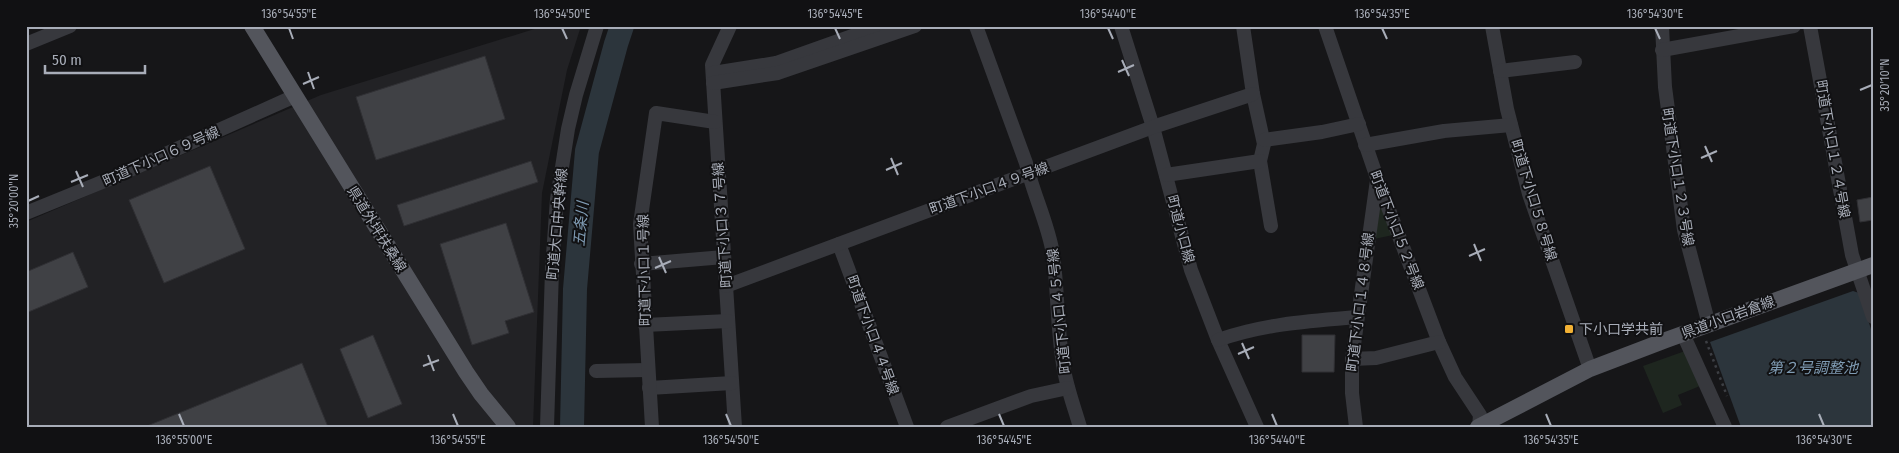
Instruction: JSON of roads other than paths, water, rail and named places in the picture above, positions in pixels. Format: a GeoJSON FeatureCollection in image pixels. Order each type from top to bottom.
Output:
{"type":"FeatureCollection","features":[{"type":"Feature","properties":{"kind":"main road","name":"県道外坪扶桑線"},"geometry":{"type":"LineString","coordinates":[[252,26],[466,372],[508,427]]}},
{"type":"Feature","properties":{"kind":"main road","name":"県道小口岩倉線"},"geometry":{"type":"LineString","coordinates":[[1479,426],[1590,369],[1865,268]]}},
{"type":"Feature","properties":{"kind":"street"},"geometry":{"type":"LineString","coordinates":[[26,44],[70,26]]}},
{"type":"Feature","properties":{"kind":"street","name":"町道大口中央幹線"},"geometry":{"type":"LineString","coordinates":[[547,427],[552,270],[557,198],[568,129],[576,95],[597,26]]}},
{"type":"Feature","properties":{"kind":"street","name":"町道下小口３７号線"},"geometry":{"type":"LineString","coordinates":[[730,26],[712,64],[735,427]]}},
{"type":"Feature","properties":{"kind":"street"},"geometry":{"type":"LineString","coordinates":[[713,78],[776,63],[880,26]]}},
{"type":"Feature","properties":{"kind":"street"},"geometry":{"type":"LineString","coordinates":[[713,78],[778,74],[915,26]]}},
{"type":"Feature","properties":{"kind":"street","name":"町道下小口４５号線"},"geometry":{"type":"LineString","coordinates":[[976,26],[1052,246],[1063,364],[1080,427]]}},
{"type":"Feature","properties":{"kind":"street","name":"町道小口線"},"geometry":{"type":"LineString","coordinates":[[1121,26],[1153,128],[1192,270],[1218,340],[1257,427]]}},
{"type":"Feature","properties":{"kind":"street"},"geometry":{"type":"LineString","coordinates":[[1243,26],[1253,94],[1264,140],[1260,161],[1271,226]]}},
{"type":"Feature","properties":{"kind":"street","name":"町道下小口５２号線"},"geometry":{"type":"LineString","coordinates":[[1325,26],[1377,178],[1439,342],[1455,377],[1480,415],[1479,426]]}},
{"type":"Feature","properties":{"kind":"street","name":"町道下小口５８号線"},"geometry":{"type":"LineString","coordinates":[[1492,26],[1511,125],[1529,194],[1590,369]]}},
{"type":"Feature","properties":{"kind":"street","name":"町道下小口１２３号線"},"geometry":{"type":"LineString","coordinates":[[1662,26],[1665,87],[1684,230],[1705,326]]}},
{"type":"Feature","properties":{"kind":"street"},"geometry":{"type":"LineString","coordinates":[[1662,50],[1794,26]]}},
{"type":"Feature","properties":{"kind":"street","name":"町道下小口１２４号線"},"geometry":{"type":"LineString","coordinates":[[1810,26],[1852,255],[1865,268],[1873,318]]}},
{"type":"Feature","properties":{"kind":"street"},"geometry":{"type":"LineString","coordinates":[[1500,71],[1574,62]]}},
{"type":"Feature","properties":{"kind":"street","name":"町道下小口４９号線"},"geometry":{"type":"LineString","coordinates":[[726,286],[1028,173],[1253,94]]}},
{"type":"Feature","properties":{"kind":"street","name":"町道下小口６９号線"},"geometry":{"type":"LineString","coordinates":[[26,213],[112,178],[295,96]]}},
{"type":"Feature","properties":{"kind":"street","name":"町道下小口１号線"},"geometry":{"type":"LineString","coordinates":[[652,427],[647,370],[640,224],[656,113],[715,122]]}},
{"type":"Feature","properties":{"kind":"street"},"geometry":{"type":"LineString","coordinates":[[1264,140],[1322,132],[1359,124]]}},
{"type":"Feature","properties":{"kind":"street"},"geometry":{"type":"LineString","coordinates":[[1366,144],[1444,131],[1511,125]]}},
{"type":"Feature","properties":{"kind":"street"},"geometry":{"type":"LineString","coordinates":[[1166,175],[1260,161]]}},
{"type":"Feature","properties":{"kind":"street","name":"町道下小口１４８号線"},"geometry":{"type":"LineString","coordinates":[[1356,427],[1352,393],[1352,359],[1377,178]]}},
{"type":"Feature","properties":{"kind":"street","name":"町道下小口４４号線"},"geometry":{"type":"LineString","coordinates":[[839,244],[907,427]]}},
{"type":"Feature","properties":{"kind":"street"},"geometry":{"type":"LineString","coordinates":[[641,264],[724,257]]}},
{"type":"Feature","properties":{"kind":"street"},"geometry":{"type":"LineString","coordinates":[[1218,340],[1240,332],[1284,323],[1357,317]]}},
{"type":"Feature","properties":{"kind":"street"},"geometry":{"type":"LineString","coordinates":[[645,325],[728,321]]}},
{"type":"Feature","properties":{"kind":"street"},"geometry":{"type":"LineString","coordinates":[[1683,334],[1725,427]]}},
{"type":"Feature","properties":{"kind":"street"},"geometry":{"type":"LineString","coordinates":[[1352,359],[1376,358],[1439,342]]}},
{"type":"Feature","properties":{"kind":"street"},"geometry":{"type":"LineString","coordinates":[[596,371],[647,370]]}},
{"type":"Feature","properties":{"kind":"street"},"geometry":{"type":"LineString","coordinates":[[649,388],[732,383]]}},
{"type":"Feature","properties":{"kind":"street"},"geometry":{"type":"LineString","coordinates":[[947,427],[1031,396],[1068,388]]}},
{"type":"Feature","properties":{"kind":"water","name":"第２号調整池"},"geometry":{"type":"Polygon","coordinates":[[[1853,291],[1859,293],[1873,335],[1873,427],[1741,427],[1710,342],[1853,291]]]}},
{"type":"Feature","properties":{"kind":"waterway","name":"五条川"},"geometry":{"type":"LineString","coordinates":[[572,427],[575,289],[587,151],[622,26]]}},
{"type":"Feature","properties":{"kind":"place","name":"下小口学共前"},"geometry":{"type":"Point","coordinates":[1569,329]}}]}
